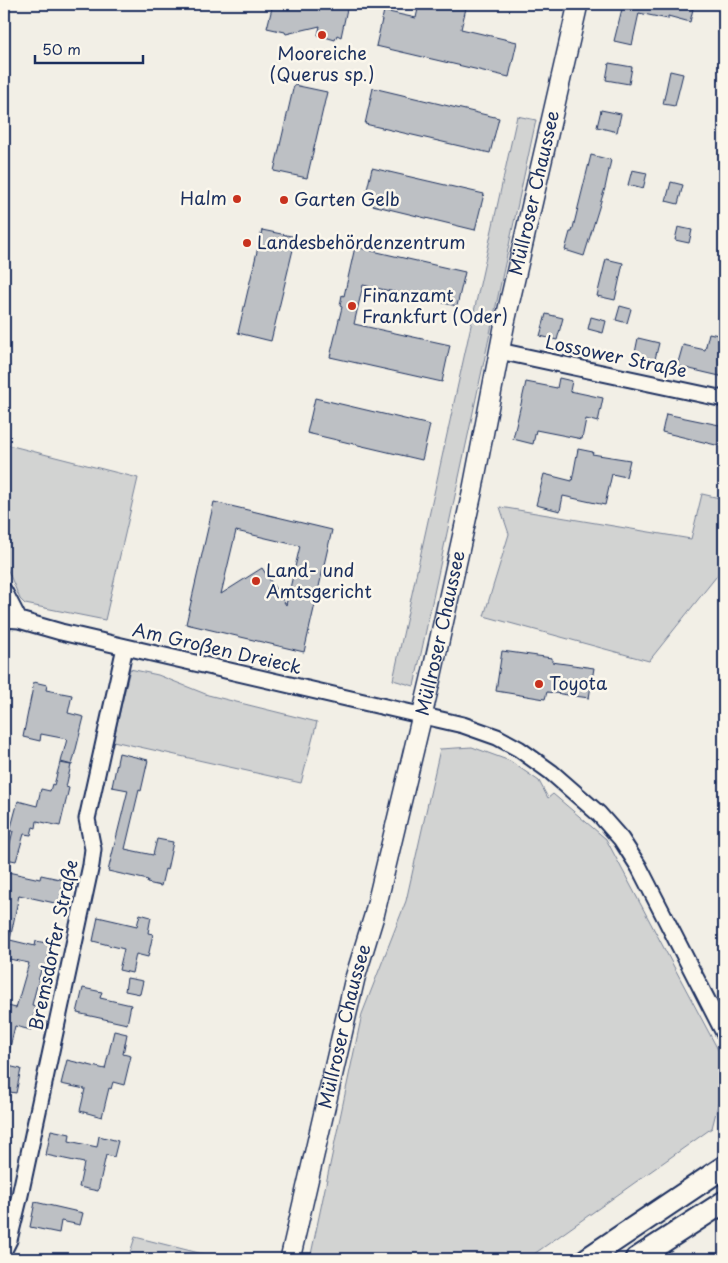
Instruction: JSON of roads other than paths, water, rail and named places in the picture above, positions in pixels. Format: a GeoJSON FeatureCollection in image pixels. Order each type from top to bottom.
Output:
{"type":"FeatureCollection","features":[{"type":"Feature","properties":{"kind":"highway"},"geometry":{"type":"LineString","coordinates":[[587,1259],[724,1168]]}},
{"type":"Feature","properties":{"kind":"highway"},"geometry":{"type":"LineString","coordinates":[[636,1259],[724,1202]]}},
{"type":"Feature","properties":{"kind":"main road","name":"Müllroser Chaussee"},"geometry":{"type":"LineString","coordinates":[[290,1259],[355,978],[374,916],[422,715],[472,492],[505,322],[578,4]]}},
{"type":"Feature","properties":{"kind":"street","name":"Lossower Straße"},"geometry":{"type":"LineString","coordinates":[[500,351],[724,399]]}},
{"type":"Feature","properties":{"kind":"street"},"geometry":{"type":"LineString","coordinates":[[4,590],[11,620]]}},
{"type":"Feature","properties":{"kind":"street","name":"Am Großen Dreieck"},"geometry":{"type":"LineString","coordinates":[[11,620],[422,715],[497,736],[552,772],[599,814],[620,839],[639,867],[724,1033]]}},
{"type":"Feature","properties":{"kind":"street","name":"Bremsdorfer Straße"},"geometry":{"type":"LineString","coordinates":[[4,1250],[20,1195],[91,865],[93,849],[87,819],[125,647]]}},
{"type":"Feature","properties":{"kind":"place","name":"Mooreiche (Querus sp.)"},"geometry":{"type":"Point","coordinates":[322,35]}},
{"type":"Feature","properties":{"kind":"place","name":"Halm"},"geometry":{"type":"Point","coordinates":[237,199]}},
{"type":"Feature","properties":{"kind":"place","name":"Garten Gelb"},"geometry":{"type":"Point","coordinates":[284,200]}},
{"type":"Feature","properties":{"kind":"place","name":"Landesbehördenzentrum"},"geometry":{"type":"Point","coordinates":[247,243]}},
{"type":"Feature","properties":{"kind":"place","name":"Finanzamt Frankfurt (Oder)"},"geometry":{"type":"Point","coordinates":[352,306]}},
{"type":"Feature","properties":{"kind":"place","name":"Land- und Amtsgericht"},"geometry":{"type":"Point","coordinates":[256,581]}},
{"type":"Feature","properties":{"kind":"place","name":"Toyota"},"geometry":{"type":"Point","coordinates":[539,684]}}]}
